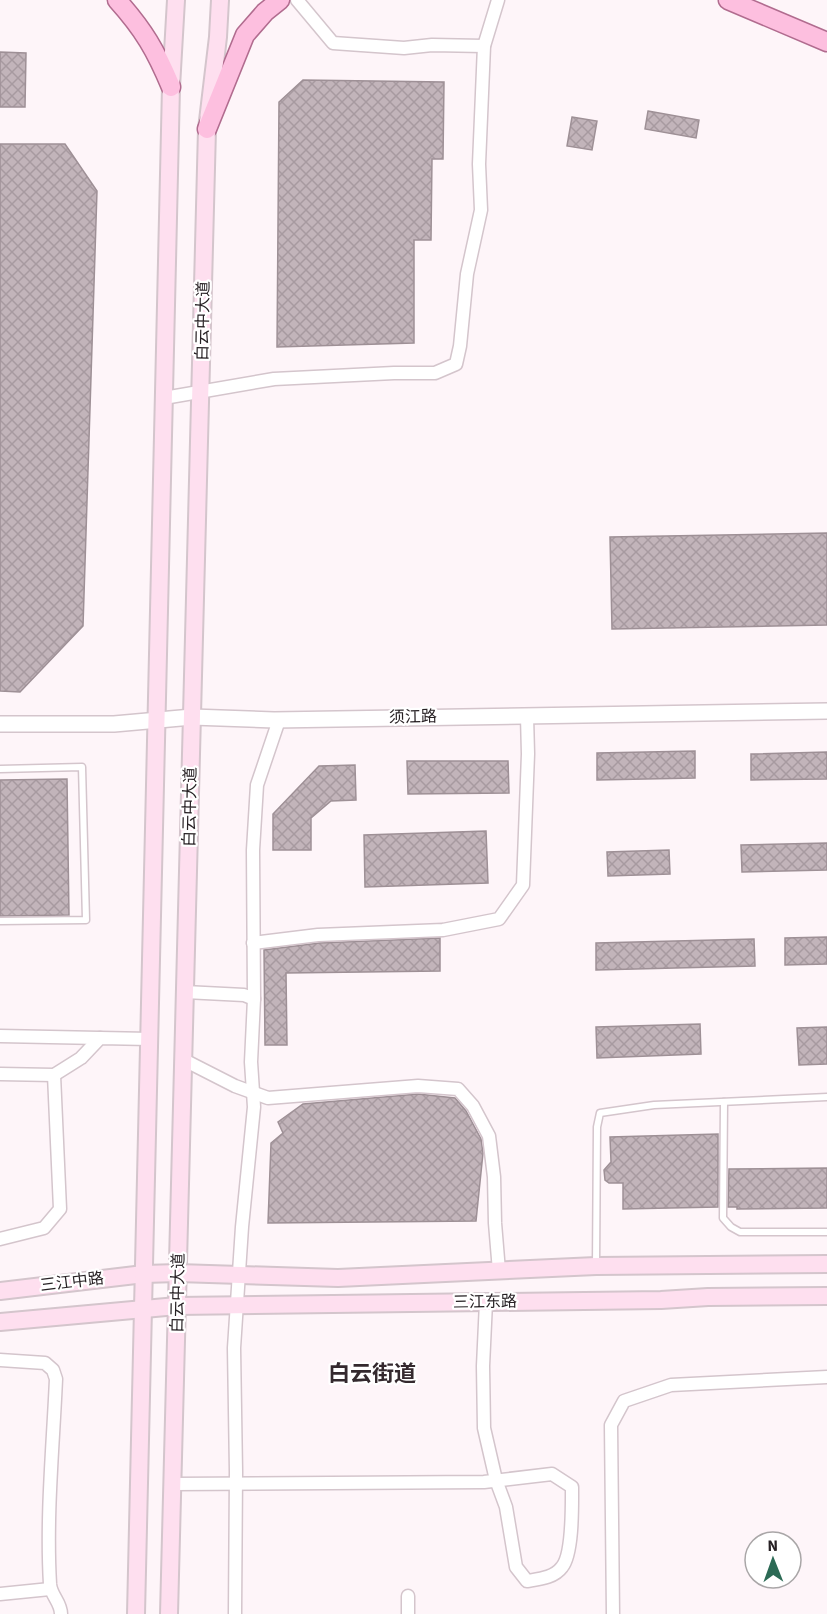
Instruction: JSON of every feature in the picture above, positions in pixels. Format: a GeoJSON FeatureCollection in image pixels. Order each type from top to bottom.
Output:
{"type":"FeatureCollection","features":[{"type":"Feature","properties":{"kind":"main road"},"geometry":{"type":"LineString","coordinates":[[117,0],[138,24],[156,52],[171,87]]}},
{"type":"Feature","properties":{"kind":"main road","name":"白云中大道"},"geometry":{"type":"LineString","coordinates":[[136,1614],[171,87],[176,0]]}},
{"type":"Feature","properties":{"kind":"main road","name":"白云中大道"},"geometry":{"type":"LineString","coordinates":[[169,1614],[207,129],[220,0]]}},
{"type":"Feature","properties":{"kind":"main road"},"geometry":{"type":"LineString","coordinates":[[207,129],[245,35],[265,12],[280,0]]}},
{"type":"Feature","properties":{"kind":"main road"},"geometry":{"type":"LineString","coordinates":[[728,0],[827,42]]}},
{"type":"Feature","properties":{"kind":"main road","name":"三江东路"},"geometry":{"type":"LineString","coordinates":[[144,1274],[338,1278],[596,1266],[827,1264]]}},
{"type":"Feature","properties":{"kind":"main road","name":"三江中路"},"geometry":{"type":"LineString","coordinates":[[0,1291],[144,1274]]}},
{"type":"Feature","properties":{"kind":"main road","name":"三江东路"},"geometry":{"type":"LineString","coordinates":[[143,1310],[177,1306],[827,1296]]}},
{"type":"Feature","properties":{"kind":"main road","name":"三江中路"},"geometry":{"type":"LineString","coordinates":[[0,1322],[143,1310]]}},
{"type":"Feature","properties":{"kind":"street"},"geometry":{"type":"LineString","coordinates":[[297,0],[333,43],[404,48],[432,45],[484,46]]}},
{"type":"Feature","properties":{"kind":"street"},"geometry":{"type":"LineString","coordinates":[[164,398],[274,379],[435,373],[456,364],[467,274],[481,210],[479,164],[484,46],[498,0]]}},
{"type":"Feature","properties":{"kind":"street","name":"须江路"},"geometry":{"type":"LineString","coordinates":[[0,724],[114,724],[192,717],[279,720],[827,711]]}},
{"type":"Feature","properties":{"kind":"street"},"geometry":{"type":"LineString","coordinates":[[253,943],[318,935],[443,930],[499,920],[523,885],[528,754],[527,716]]}},
{"type":"Feature","properties":{"kind":"street"},"geometry":{"type":"LineString","coordinates":[[235,1614],[234,1348],[238,1275],[254,1107],[251,1062],[254,999],[253,850],[257,785],[279,720]]}},
{"type":"Feature","properties":{"kind":"street"},"geometry":{"type":"LineString","coordinates":[[185,992],[244,995],[254,999]]}},
{"type":"Feature","properties":{"kind":"street"},"geometry":{"type":"LineString","coordinates":[[0,1036],[150,1039]]}},
{"type":"Feature","properties":{"kind":"street"},"geometry":{"type":"LineString","coordinates":[[0,1074],[54,1075],[81,1058],[100,1038]]}},
{"type":"Feature","properties":{"kind":"street"},"geometry":{"type":"LineString","coordinates":[[184,1060],[235,1086],[267,1098],[418,1086],[458,1089],[473,1106],[489,1136],[494,1177],[499,1271]]}},
{"type":"Feature","properties":{"kind":"street"},"geometry":{"type":"LineString","coordinates":[[0,1239],[44,1228],[60,1209],[54,1075]]}},
{"type":"Feature","properties":{"kind":"street"},"geometry":{"type":"LineString","coordinates":[[173,1484],[496,1480],[552,1474],[572,1487],[569,1545],[563,1567],[551,1576],[527,1581],[516,1566],[506,1507],[496,1480],[484,1428],[483,1366],[486,1302]]}},
{"type":"Feature","properties":{"kind":"street"},"geometry":{"type":"LineString","coordinates":[[0,1360],[45,1363],[53,1370],[56,1379],[49,1537],[50,1589],[61,1606],[61,1614]]}},
{"type":"Feature","properties":{"kind":"street"},"geometry":{"type":"LineString","coordinates":[[613,1614],[611,1425],[624,1401],[671,1386],[827,1377]]}},
{"type":"Feature","properties":{"kind":"street"},"geometry":{"type":"LineString","coordinates":[[0,1594],[50,1589]]}},
{"type":"Feature","properties":{"kind":"street"},"geometry":{"type":"LineString","coordinates":[[408,1596],[408,1614]]}},
{"type":"Feature","properties":{"kind":"lane"},"geometry":{"type":"LineString","coordinates":[[0,769],[82,767],[86,920],[0,921]]}},
{"type":"Feature","properties":{"kind":"lane"},"geometry":{"type":"LineString","coordinates":[[596,1266],[597,1126],[600,1113],[654,1105],[827,1097]]}},
{"type":"Feature","properties":{"kind":"lane"},"geometry":{"type":"LineString","coordinates":[[724,1102],[723,1218],[731,1227],[740,1232],[827,1232]]}},
{"type":"Feature","properties":{"kind":"building"},"geometry":{"type":"Polygon","coordinates":[[[0,52],[26,53],[25,107],[0,107],[0,52]]]}},
{"type":"Feature","properties":{"kind":"building"},"geometry":{"type":"Polygon","coordinates":[[[303,80],[444,82],[443,159],[432,159],[431,240],[414,240],[414,343],[277,347],[279,102],[303,80]]]}},
{"type":"Feature","properties":{"kind":"building"},"geometry":{"type":"Polygon","coordinates":[[[648,111],[699,120],[696,138],[645,129],[648,111]]]}},
{"type":"Feature","properties":{"kind":"building"},"geometry":{"type":"Polygon","coordinates":[[[572,117],[597,121],[592,150],[567,146],[572,117]]]}},
{"type":"Feature","properties":{"kind":"building"},"geometry":{"type":"Polygon","coordinates":[[[0,144],[65,144],[97,191],[83,626],[20,692],[0,691],[0,144]]]}},
{"type":"Feature","properties":{"kind":"building"},"geometry":{"type":"Polygon","coordinates":[[[827,533],[827,625],[612,629],[610,537],[827,533]]]}},
{"type":"Feature","properties":{"kind":"building"},"geometry":{"type":"Polygon","coordinates":[[[695,751],[695,778],[597,780],[597,753],[695,751]]]}},
{"type":"Feature","properties":{"kind":"building"},"geometry":{"type":"Polygon","coordinates":[[[827,752],[827,779],[751,780],[751,754],[827,752]]]}},
{"type":"Feature","properties":{"kind":"building"},"geometry":{"type":"Polygon","coordinates":[[[407,761],[508,761],[509,793],[408,794],[407,761]]]}},
{"type":"Feature","properties":{"kind":"building"},"geometry":{"type":"Polygon","coordinates":[[[355,765],[356,800],[331,801],[311,818],[311,850],[273,850],[273,814],[319,766],[355,765]]]}},
{"type":"Feature","properties":{"kind":"building"},"geometry":{"type":"Polygon","coordinates":[[[67,779],[69,915],[0,916],[0,780],[67,779]]]}},
{"type":"Feature","properties":{"kind":"building"},"geometry":{"type":"Polygon","coordinates":[[[486,831],[488,883],[365,887],[364,835],[486,831]]]}},
{"type":"Feature","properties":{"kind":"building"},"geometry":{"type":"Polygon","coordinates":[[[827,843],[827,870],[742,872],[741,845],[827,843]]]}},
{"type":"Feature","properties":{"kind":"building"},"geometry":{"type":"Polygon","coordinates":[[[669,850],[670,874],[608,876],[607,852],[669,850]]]}},
{"type":"Feature","properties":{"kind":"building"},"geometry":{"type":"Polygon","coordinates":[[[827,937],[827,964],[785,965],[785,938],[827,937]]]}},
{"type":"Feature","properties":{"kind":"building"},"geometry":{"type":"Polygon","coordinates":[[[440,938],[440,971],[286,973],[287,1045],[265,1045],[264,950],[319,943],[440,938]]]}},
{"type":"Feature","properties":{"kind":"building"},"geometry":{"type":"Polygon","coordinates":[[[754,939],[755,966],[596,970],[596,943],[754,939]]]}},
{"type":"Feature","properties":{"kind":"building"},"geometry":{"type":"Polygon","coordinates":[[[700,1024],[701,1054],[597,1058],[596,1027],[700,1024]]]}},
{"type":"Feature","properties":{"kind":"building"},"geometry":{"type":"Polygon","coordinates":[[[827,1027],[827,1064],[799,1065],[797,1028],[827,1027]]]}},
{"type":"Feature","properties":{"kind":"building"},"geometry":{"type":"Polygon","coordinates":[[[418,1094],[455,1098],[466,1111],[481,1139],[483,1153],[476,1221],[268,1223],[271,1143],[283,1133],[278,1122],[303,1104],[418,1094]]]}},
{"type":"Feature","properties":{"kind":"building"},"geometry":{"type":"Polygon","coordinates":[[[718,1134],[718,1207],[623,1209],[623,1183],[609,1183],[605,1180],[604,1170],[611,1162],[610,1137],[718,1134]]]}},
{"type":"Feature","properties":{"kind":"building"},"geometry":{"type":"Polygon","coordinates":[[[827,1168],[827,1208],[737,1209],[737,1207],[728,1207],[729,1169],[827,1168]]]}},
{"type":"Feature","properties":{"kind":"district","name":"白云街道"},"geometry":{"type":"Point","coordinates":[372,1374]}}]}
